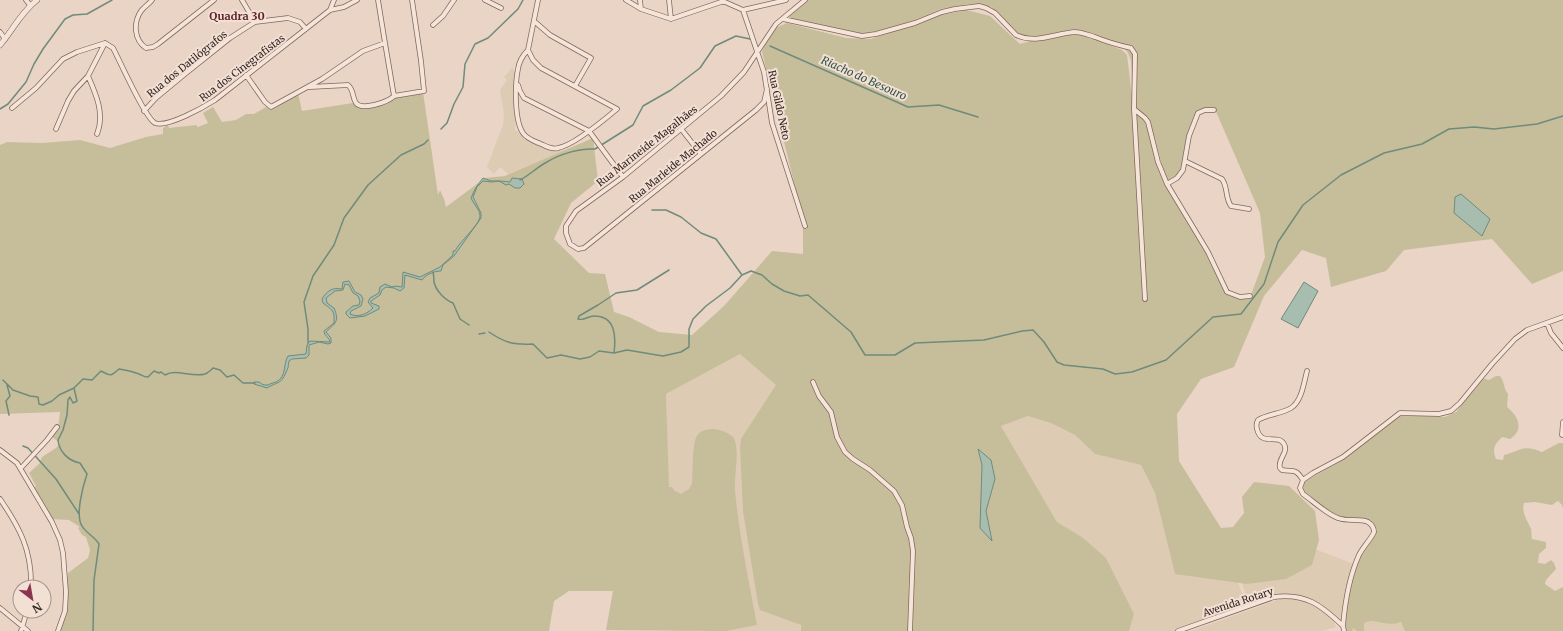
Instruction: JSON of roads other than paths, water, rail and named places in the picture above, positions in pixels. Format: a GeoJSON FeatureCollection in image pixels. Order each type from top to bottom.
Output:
{"type":"FeatureCollection","features":[{"type":"Feature","properties":{"kind":"street"},"geometry":{"type":"LineString","coordinates":[[26,0],[30,5]]}},
{"type":"Feature","properties":{"kind":"street"},"geometry":{"type":"LineString","coordinates":[[0,44],[30,5],[37,0]]}},
{"type":"Feature","properties":{"kind":"street"},"geometry":{"type":"LineString","coordinates":[[152,0],[142,10],[137,19],[136,27],[139,42],[146,48],[153,47],[158,44],[214,0]]}},
{"type":"Feature","properties":{"kind":"street"},"geometry":{"type":"LineString","coordinates":[[242,0],[255,22]]}},
{"type":"Feature","properties":{"kind":"street","name":"Rua dos Cinegrafistas"},"geometry":{"type":"LineString","coordinates":[[330,10],[334,0]]}},
{"type":"Feature","properties":{"kind":"street","name":"Rua dos Cinegrafistas"},"geometry":{"type":"LineString","coordinates":[[157,124],[162,124],[180,118],[205,107],[330,10],[344,7],[357,0]]}},
{"type":"Feature","properties":{"kind":"street"},"geometry":{"type":"LineString","coordinates":[[374,0],[379,6]]}},
{"type":"Feature","properties":{"kind":"street"},"geometry":{"type":"LineString","coordinates":[[378,0],[394,96]]}},
{"type":"Feature","properties":{"kind":"street"},"geometry":{"type":"LineString","coordinates":[[307,87],[348,85],[352,89],[355,102],[364,107],[386,102],[394,96],[424,91],[412,0]]}},
{"type":"Feature","properties":{"kind":"street"},"geometry":{"type":"LineString","coordinates":[[433,25],[443,16],[454,0]]}},
{"type":"Feature","properties":{"kind":"street"},"geometry":{"type":"LineString","coordinates":[[485,0],[501,8]]}},
{"type":"Feature","properties":{"kind":"street"},"geometry":{"type":"LineString","coordinates":[[528,50],[533,60],[542,68],[617,109],[589,131],[565,146],[556,149],[526,136],[519,123],[517,81],[518,68],[523,56],[528,50],[538,0]]}},
{"type":"Feature","properties":{"kind":"street"},"geometry":{"type":"LineString","coordinates":[[626,0],[642,9],[671,19],[721,2],[725,2],[743,10],[786,0]]}},
{"type":"Feature","properties":{"kind":"street"},"geometry":{"type":"LineString","coordinates":[[640,0],[642,9]]}},
{"type":"Feature","properties":{"kind":"street"},"geometry":{"type":"LineString","coordinates":[[669,0],[671,19]]}},
{"type":"Feature","properties":{"kind":"street","name":"Rua Marineide Magalhães"},"geometry":{"type":"LineString","coordinates":[[581,249],[575,248],[568,240],[566,233],[566,226],[576,211],[588,201],[624,177],[682,130],[729,89],[757,53],[771,30],[805,0]]}},
{"type":"Feature","properties":{"kind":"street"},"geometry":{"type":"LineString","coordinates":[[783,18],[862,36],[876,34],[915,23],[942,12],[955,9],[970,7],[986,8],[995,13],[1016,35],[1021,38],[1040,39],[1080,32],[1131,48],[1135,54],[1134,109],[1146,299]]}},
{"type":"Feature","properties":{"kind":"street","name":"Rua Gildo Neto"},"geometry":{"type":"LineString","coordinates":[[743,10],[764,72],[772,123],[806,226]]}},
{"type":"Feature","properties":{"kind":"street","name":"Rua dos Datilógrafos"},"geometry":{"type":"LineString","coordinates":[[144,111],[172,84],[230,38],[255,22],[288,18],[300,22],[306,29]]}},
{"type":"Feature","properties":{"kind":"street"},"geometry":{"type":"LineString","coordinates":[[534,21],[550,35],[591,58],[575,86]]}},
{"type":"Feature","properties":{"kind":"street"},"geometry":{"type":"LineString","coordinates":[[0,32],[5,39]]}},
{"type":"Feature","properties":{"kind":"street"},"geometry":{"type":"LineString","coordinates":[[56,129],[68,101],[78,86],[88,76],[104,43]]}},
{"type":"Feature","properties":{"kind":"street"},"geometry":{"type":"LineString","coordinates":[[12,108],[36,88],[63,59],[77,52],[104,43]]}},
{"type":"Feature","properties":{"kind":"street","name":"Rua dos Datilógrafos"},"geometry":{"type":"LineString","coordinates":[[104,43],[113,48],[144,111],[149,118],[157,124]]}},
{"type":"Feature","properties":{"kind":"street"},"geometry":{"type":"LineString","coordinates":[[246,75],[265,102],[271,107],[339,68],[364,51],[384,43]]}},
{"type":"Feature","properties":{"kind":"street"},"geometry":{"type":"LineString","coordinates":[[88,76],[94,89],[101,116],[97,134]]}},
{"type":"Feature","properties":{"kind":"street"},"geometry":{"type":"LineString","coordinates":[[517,81],[524,98],[589,131],[624,177]]}},
{"type":"Feature","properties":{"kind":"street","name":"Rua Marleide Machado"},"geometry":{"type":"LineString","coordinates":[[581,249],[672,179],[700,153],[762,104],[766,89]]}},
{"type":"Feature","properties":{"kind":"street"},"geometry":{"type":"LineString","coordinates":[[1134,109],[1146,118],[1158,162],[1167,184],[1208,252],[1227,292],[1240,297],[1250,296]]}},
{"type":"Feature","properties":{"kind":"street"},"geometry":{"type":"LineString","coordinates":[[1167,184],[1173,182],[1181,174],[1186,161],[1189,136],[1196,117],[1202,111],[1214,110]]}},
{"type":"Feature","properties":{"kind":"street"},"geometry":{"type":"LineString","coordinates":[[682,130],[700,153]]}},
{"type":"Feature","properties":{"kind":"street"},"geometry":{"type":"LineString","coordinates":[[1186,161],[1222,179],[1225,184],[1228,203],[1231,206],[1249,209]]}},
{"type":"Feature","properties":{"kind":"street"},"geometry":{"type":"LineString","coordinates":[[1344,629],[1349,586],[1358,558],[1364,546],[1373,534],[1373,528],[1371,524],[1364,521],[1346,520],[1332,515],[1303,494],[1300,488],[1303,480],[1343,457],[1400,413],[1439,414],[1451,411],[1460,403],[1515,339],[1527,330],[1563,317]]}},
{"type":"Feature","properties":{"kind":"street"},"geometry":{"type":"LineString","coordinates":[[1547,323],[1551,333],[1563,348]]}},
{"type":"Feature","properties":{"kind":"street"},"geometry":{"type":"LineString","coordinates":[[1303,480],[1296,471],[1280,468],[1280,461],[1285,452],[1284,444],[1282,441],[1263,439],[1258,432],[1257,423],[1262,418],[1286,410],[1294,405],[1298,400],[1307,371]]}},
{"type":"Feature","properties":{"kind":"street"},"geometry":{"type":"LineString","coordinates":[[813,382],[819,396],[831,412],[837,437],[845,452],[853,460],[870,470],[894,491],[902,505],[911,538],[912,551],[910,631]]}},
{"type":"Feature","properties":{"kind":"street"},"geometry":{"type":"LineString","coordinates":[[1562,435],[1563,422]]}},
{"type":"Feature","properties":{"kind":"street"},"geometry":{"type":"LineString","coordinates":[[21,468],[57,427]]}},
{"type":"Feature","properties":{"kind":"street"},"geometry":{"type":"LineString","coordinates":[[0,450],[14,459],[21,468],[52,522],[61,545],[66,601],[62,621],[58,631]]}},
{"type":"Feature","properties":{"kind":"street"},"geometry":{"type":"LineString","coordinates":[[0,499],[18,525],[30,562],[31,579]]}},
{"type":"Feature","properties":{"kind":"street","name":"Avenida Rotary"},"geometry":{"type":"LineString","coordinates":[[1178,631],[1274,597],[1285,596],[1295,596],[1319,605],[1344,629]]}},
{"type":"Feature","properties":{"kind":"street"},"geometry":{"type":"LineString","coordinates":[[0,608],[22,629],[28,631]]}},
{"type":"Feature","properties":{"kind":"street"},"geometry":{"type":"LineString","coordinates":[[22,629],[25,619]]}},
{"type":"Feature","properties":{"kind":"waterway"},"geometry":{"type":"LineString","coordinates":[[0,109],[8,104],[26,82],[43,49],[65,19],[73,15],[87,14],[112,0]]}},
{"type":"Feature","properties":{"kind":"waterway"},"geometry":{"type":"LineString","coordinates":[[441,129],[447,123],[454,104],[463,87],[465,64],[475,44],[488,38],[518,9],[523,0]]}},
{"type":"Feature","properties":{"kind":"waterway","name":"Riacho do Besouro"},"geometry":{"type":"LineString","coordinates":[[520,180],[543,164],[558,156],[570,152],[595,149],[633,125],[643,106],[671,90],[700,68],[715,46],[736,36],[750,39]]}},
{"type":"Feature","properties":{"kind":"waterway","name":"Riacho do Besouro"},"geometry":{"type":"LineString","coordinates":[[770,46],[908,107],[939,105],[978,117]]}},
{"type":"Feature","properties":{"kind":"waterway"},"geometry":{"type":"LineString","coordinates":[[489,332],[500,339],[510,342],[533,344],[547,358],[561,355],[580,359],[590,357],[599,351],[614,353],[627,350],[663,356],[681,352],[689,347],[689,329],[693,319],[706,306],[730,288],[742,275],[751,271],[762,275],[772,284],[784,291],[800,296],[808,295],[851,332],[865,355],[895,355],[915,343],[984,340],[1022,331],[1033,330],[1044,342],[1057,362],[1064,365],[1103,369],[1115,374],[1132,372],[1166,360],[1213,317],[1241,314],[1264,284],[1278,242],[1303,205],[1341,175],[1384,153],[1422,144],[1449,129],[1474,127],[1494,129],[1537,124],[1563,116]]}},
{"type":"Feature","properties":{"kind":"waterway"},"geometry":{"type":"LineString","coordinates":[[308,343],[308,329],[304,302],[313,276],[334,245],[344,218],[368,185],[401,155],[424,144],[428,140]]}},
{"type":"Feature","properties":{"kind":"waterway"},"geometry":{"type":"LineString","coordinates":[[652,210],[666,210],[681,217],[701,233],[716,239],[742,275]]}},
{"type":"Feature","properties":{"kind":"waterway"},"geometry":{"type":"LineString","coordinates":[[614,353],[615,340],[611,323],[601,317],[592,316],[584,319],[578,319],[579,316],[616,293],[637,290],[669,270]]}},
{"type":"Feature","properties":{"kind":"waterway"},"geometry":{"type":"LineString","coordinates":[[433,272],[434,282],[439,292],[453,303],[460,319],[469,325]]}},
{"type":"Feature","properties":{"kind":"waterway"},"geometry":{"type":"LineString","coordinates":[[479,334],[485,333]]}},
{"type":"Feature","properties":{"kind":"waterway","name":"Riacho do Besouro"},"geometry":{"type":"LineString","coordinates":[[3,380],[13,390],[38,397],[39,404],[43,405],[74,388],[83,379],[92,380],[101,371],[110,375],[119,369],[148,377],[154,371],[159,373],[161,372],[165,375],[174,372],[200,375],[206,374],[213,368],[220,370],[227,377],[234,375],[243,383],[255,383]]}},
{"type":"Feature","properties":{"kind":"waterway"},"geometry":{"type":"LineString","coordinates":[[7,385],[10,396],[6,401],[9,415]]}},
{"type":"Feature","properties":{"kind":"waterway"},"geometry":{"type":"LineString","coordinates":[[74,388],[77,401],[73,403],[70,397],[68,400],[67,415],[63,430],[58,440],[62,452],[68,458],[80,463],[87,474],[80,500],[79,515],[82,526],[99,544],[94,580],[93,631]]}},
{"type":"Feature","properties":{"kind":"waterway"},"geometry":{"type":"LineString","coordinates":[[23,446],[28,448],[56,479],[79,514]]}},
{"type":"Feature","properties":{"kind":"district","name":"Quadra 30"},"geometry":{"type":"Point","coordinates":[237,16]}}]}
